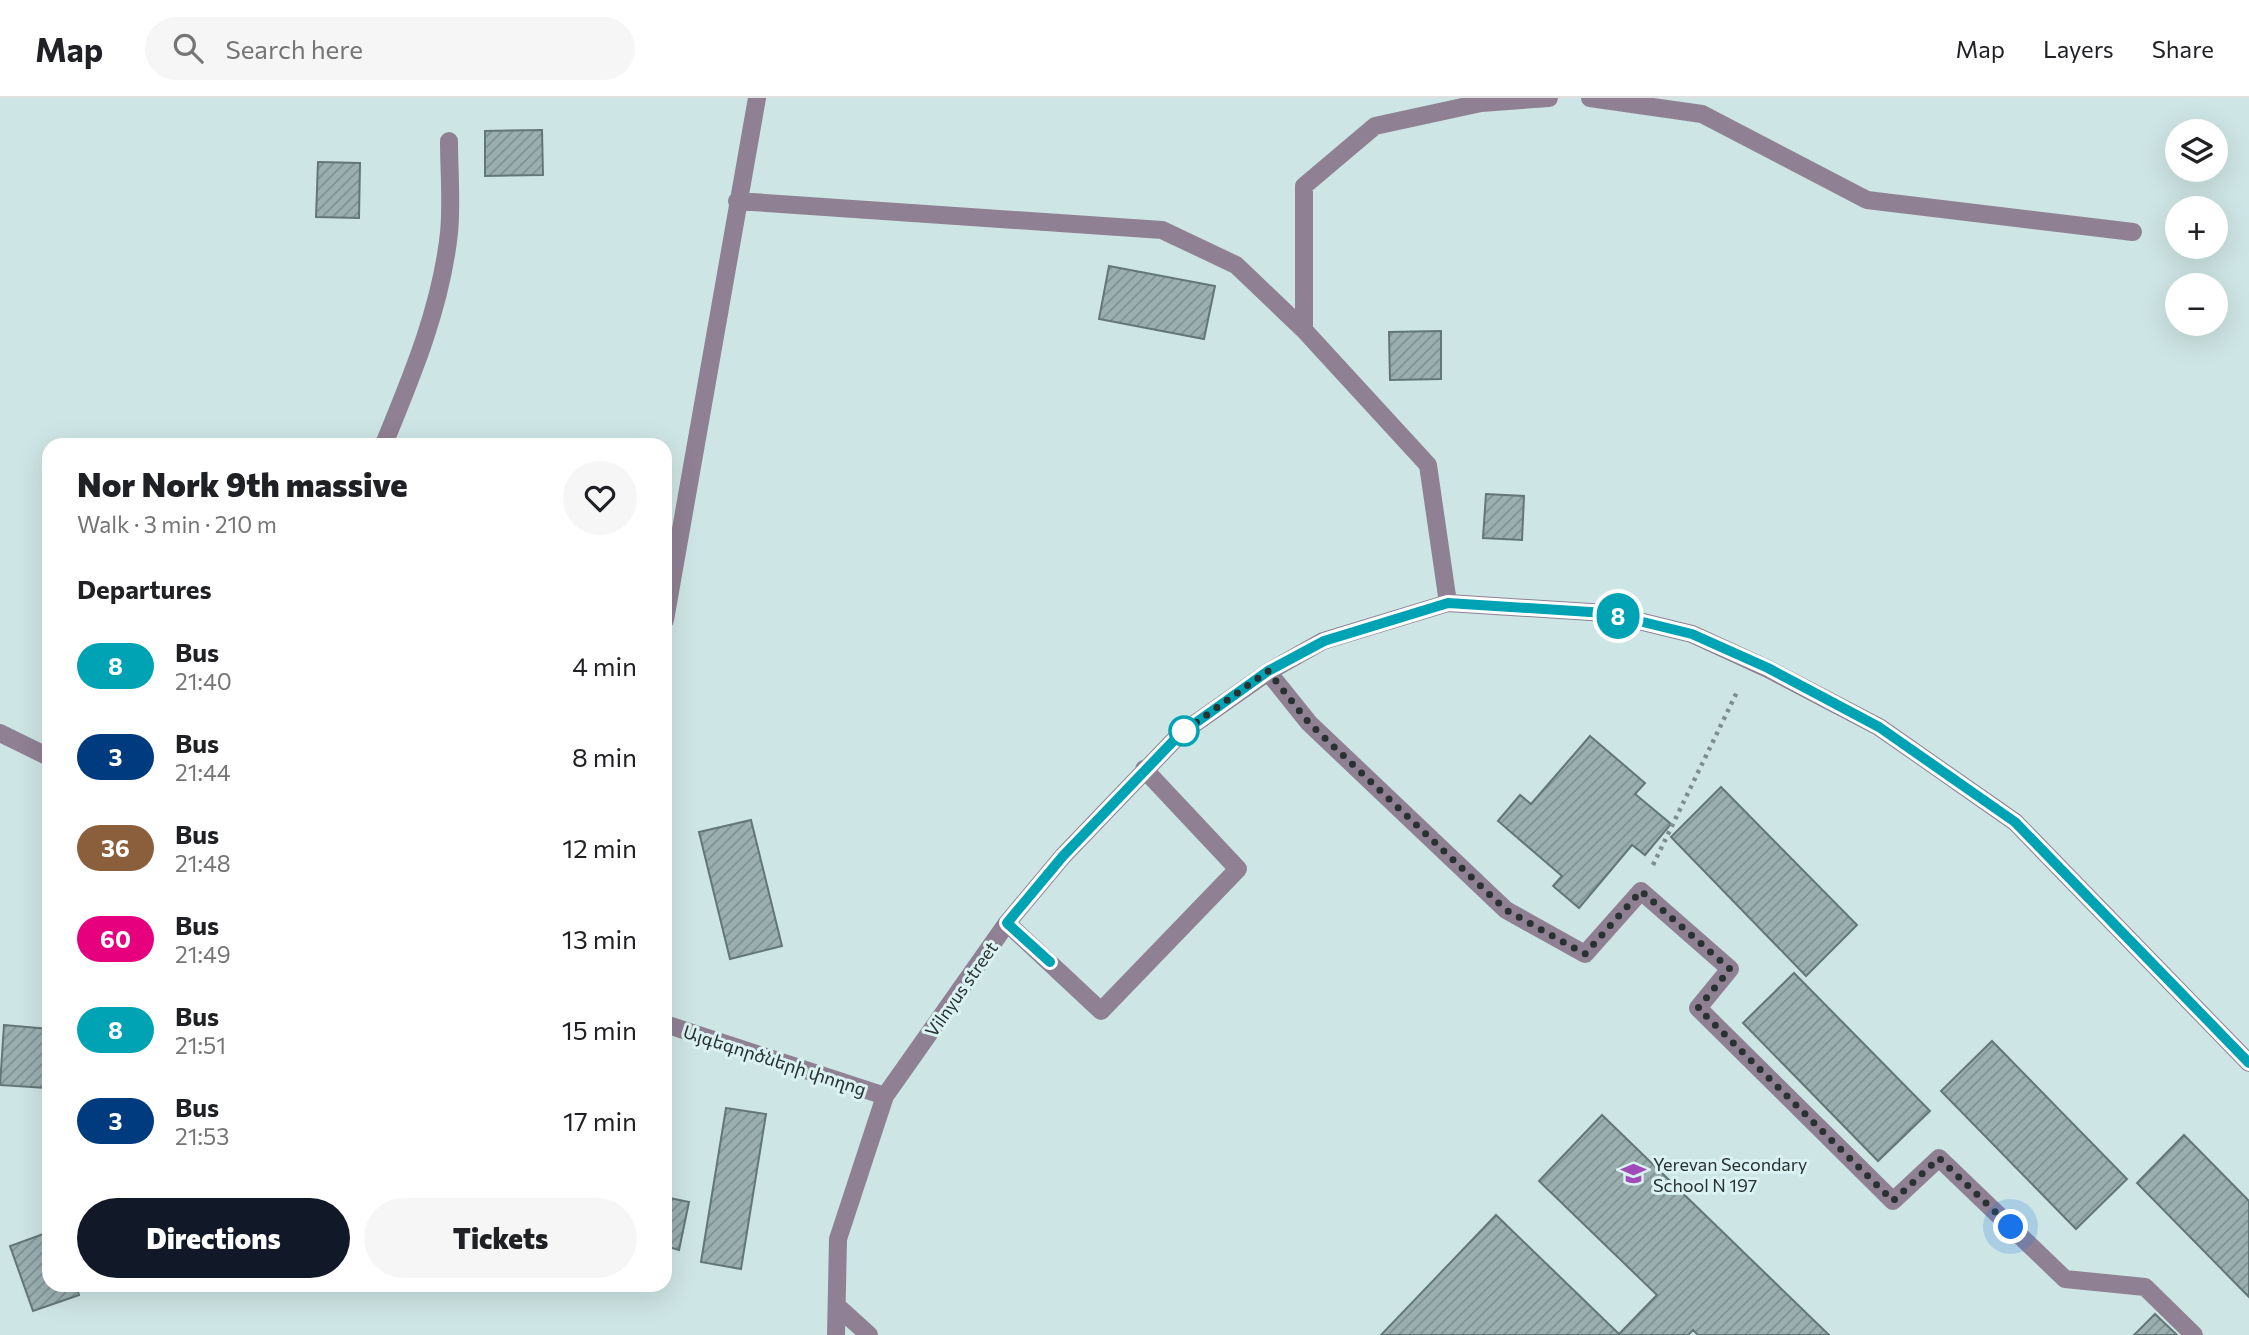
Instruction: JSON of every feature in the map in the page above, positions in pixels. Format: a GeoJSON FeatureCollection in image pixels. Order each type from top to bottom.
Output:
{"type":"FeatureCollection","features":[{"type":"Feature","properties":{"kind":"street"},"geometry":{"type":"LineString","coordinates":[[672,579],[757,98]]}},
{"type":"Feature","properties":{"kind":"street"},"geometry":{"type":"LineString","coordinates":[[1304,330],[1304,187],[1375,126],[1481,103],[1549,98]]}},
{"type":"Feature","properties":{"kind":"street"},"geometry":{"type":"LineString","coordinates":[[1590,98],[1702,114],[1867,200],[2133,232]]}},
{"type":"Feature","properties":{"kind":"street"},"geometry":{"type":"LineString","coordinates":[[386,438],[427,336],[439,288],[449,232],[449,141]]}},
{"type":"Feature","properties":{"kind":"street"},"geometry":{"type":"LineString","coordinates":[[737,201],[1162,230],[1236,265],[1304,330],[1428,466],[1448,603]]}},
{"type":"Feature","properties":{"kind":"street","name":"Vilnyus street"},"geometry":{"type":"LineString","coordinates":[[836,1335],[838,1239],[885,1096],[1007,923],[1063,856],[1180,734],[1268,671],[1324,641],[1448,603],[1606,613],[1692,634],[1768,668],[1879,727],[2015,822],[2249,1063]]}},
{"type":"Feature","properties":{"kind":"street"},"geometry":{"type":"LineString","coordinates":[[1268,671],[1309,723],[1506,910],[1585,954],[1641,891],[1730,969],[1698,1008],[1893,1201],[1939,1158],[2064,1279],[2144,1287],[2194,1335]]}},
{"type":"Feature","properties":{"kind":"street"},"geometry":{"type":"LineString","coordinates":[[0,733],[42,754]]}},
{"type":"Feature","properties":{"kind":"street"},"geometry":{"type":"LineString","coordinates":[[1007,923],[1101,1011],[1238,869],[1144,769]]}},
{"type":"Feature","properties":{"kind":"street","name":"Այգեգործների փողոց"},"geometry":{"type":"LineString","coordinates":[[672,1026],[885,1096]]}},
{"type":"Feature","properties":{"kind":"street"},"geometry":{"type":"LineString","coordinates":[[837,1306],[869,1335]]}},
{"type":"Feature","properties":{"kind":"path"},"geometry":{"type":"LineString","coordinates":[[1641,891],[1737,692]]}},
{"type":"Feature","properties":{"kind":"building"},"geometry":{"type":"Polygon","coordinates":[[[542,130],[543,175],[485,176],[485,131],[542,130]]]}},
{"type":"Feature","properties":{"kind":"building"},"geometry":{"type":"Polygon","coordinates":[[[318,162],[360,163],[359,218],[316,217],[318,162]]]}},
{"type":"Feature","properties":{"kind":"building"},"geometry":{"type":"Polygon","coordinates":[[[1109,266],[1215,286],[1204,339],[1099,319],[1109,266]]]}},
{"type":"Feature","properties":{"kind":"building"},"geometry":{"type":"Polygon","coordinates":[[[1441,331],[1441,379],[1390,380],[1389,332],[1441,331]]]}},
{"type":"Feature","properties":{"kind":"building"},"geometry":{"type":"Polygon","coordinates":[[[1486,494],[1524,496],[1522,540],[1483,538],[1486,494]]]}},
{"type":"Feature","properties":{"kind":"building"},"geometry":{"type":"Polygon","coordinates":[[[1590,736],[1645,783],[1635,794],[1671,824],[1645,855],[1632,845],[1579,908],[1553,886],[1562,876],[1498,821],[1520,795],[1531,804],[1590,736]]]}},
{"type":"Feature","properties":{"kind":"building"},"geometry":{"type":"Polygon","coordinates":[[[1721,787],[1857,925],[1806,976],[1671,837],[1721,787]]]}},
{"type":"Feature","properties":{"kind":"building"},"geometry":{"type":"Polygon","coordinates":[[[751,820],[782,946],[730,959],[699,832],[751,820]]]}},
{"type":"Feature","properties":{"kind":"building"},"geometry":{"type":"Polygon","coordinates":[[[1794,973],[1930,1111],[1878,1161],[1743,1023],[1794,973]]]}},
{"type":"Feature","properties":{"kind":"building"},"geometry":{"type":"Polygon","coordinates":[[[4,1025],[42,1028],[42,1088],[0,1085],[4,1025]]]}},
{"type":"Feature","properties":{"kind":"building"},"geometry":{"type":"Polygon","coordinates":[[[1992,1041],[2127,1179],[2076,1229],[1941,1091],[1992,1041]]]}},
{"type":"Feature","properties":{"kind":"building"},"geometry":{"type":"Polygon","coordinates":[[[726,1108],[766,1114],[741,1269],[701,1262],[726,1108]]]}},
{"type":"Feature","properties":{"kind":"building"},"geometry":{"type":"Polygon","coordinates":[[[1602,1115],[1829,1335],[1698,1335],[1693,1330],[1688,1335],[1381,1335],[1496,1215],[1619,1334],[1657,1295],[1539,1181],[1602,1115]]]}},
{"type":"Feature","properties":{"kind":"building"},"geometry":{"type":"Polygon","coordinates":[[[2184,1135],[2249,1201],[2249,1297],[2137,1183],[2184,1135]]]}},
{"type":"Feature","properties":{"kind":"building"},"geometry":{"type":"Polygon","coordinates":[[[672,1198],[689,1202],[679,1250],[672,1248],[672,1198]]]}},
{"type":"Feature","properties":{"kind":"building"},"geometry":{"type":"Polygon","coordinates":[[[42,1235],[42,1292],[78,1292],[79,1295],[33,1311],[10,1246],[42,1235]]]}},
{"type":"Feature","properties":{"kind":"building"},"geometry":{"type":"Polygon","coordinates":[[[2155,1314],[2177,1335],[2134,1335],[2155,1314]]]}},
{"type":"Feature","properties":{"kind":"bus line","name":"8"},"geometry":{"type":"LineString","coordinates":[[1050,962],[1007,923],[1063,856],[1180,734],[1268,671],[1324,641],[1448,603],[1606,613],[1692,634],[1768,668],[1879,727],[2015,822],[2249,1063]]}},
{"type":"Feature","properties":{"kind":"place","name":"Yerevan Secondary School N 197"},"geometry":{"type":"Point","coordinates":[1633,1174]}},
{"type":"Feature","properties":{"kind":"route"},"geometry":{"type":"LineString","coordinates":[[1184,731],[1180,734],[1268,671],[1309,723],[1506,910],[1585,954],[1641,891],[1730,969],[1698,1008],[1893,1201],[1939,1158],[2011,1227]]}}]}
